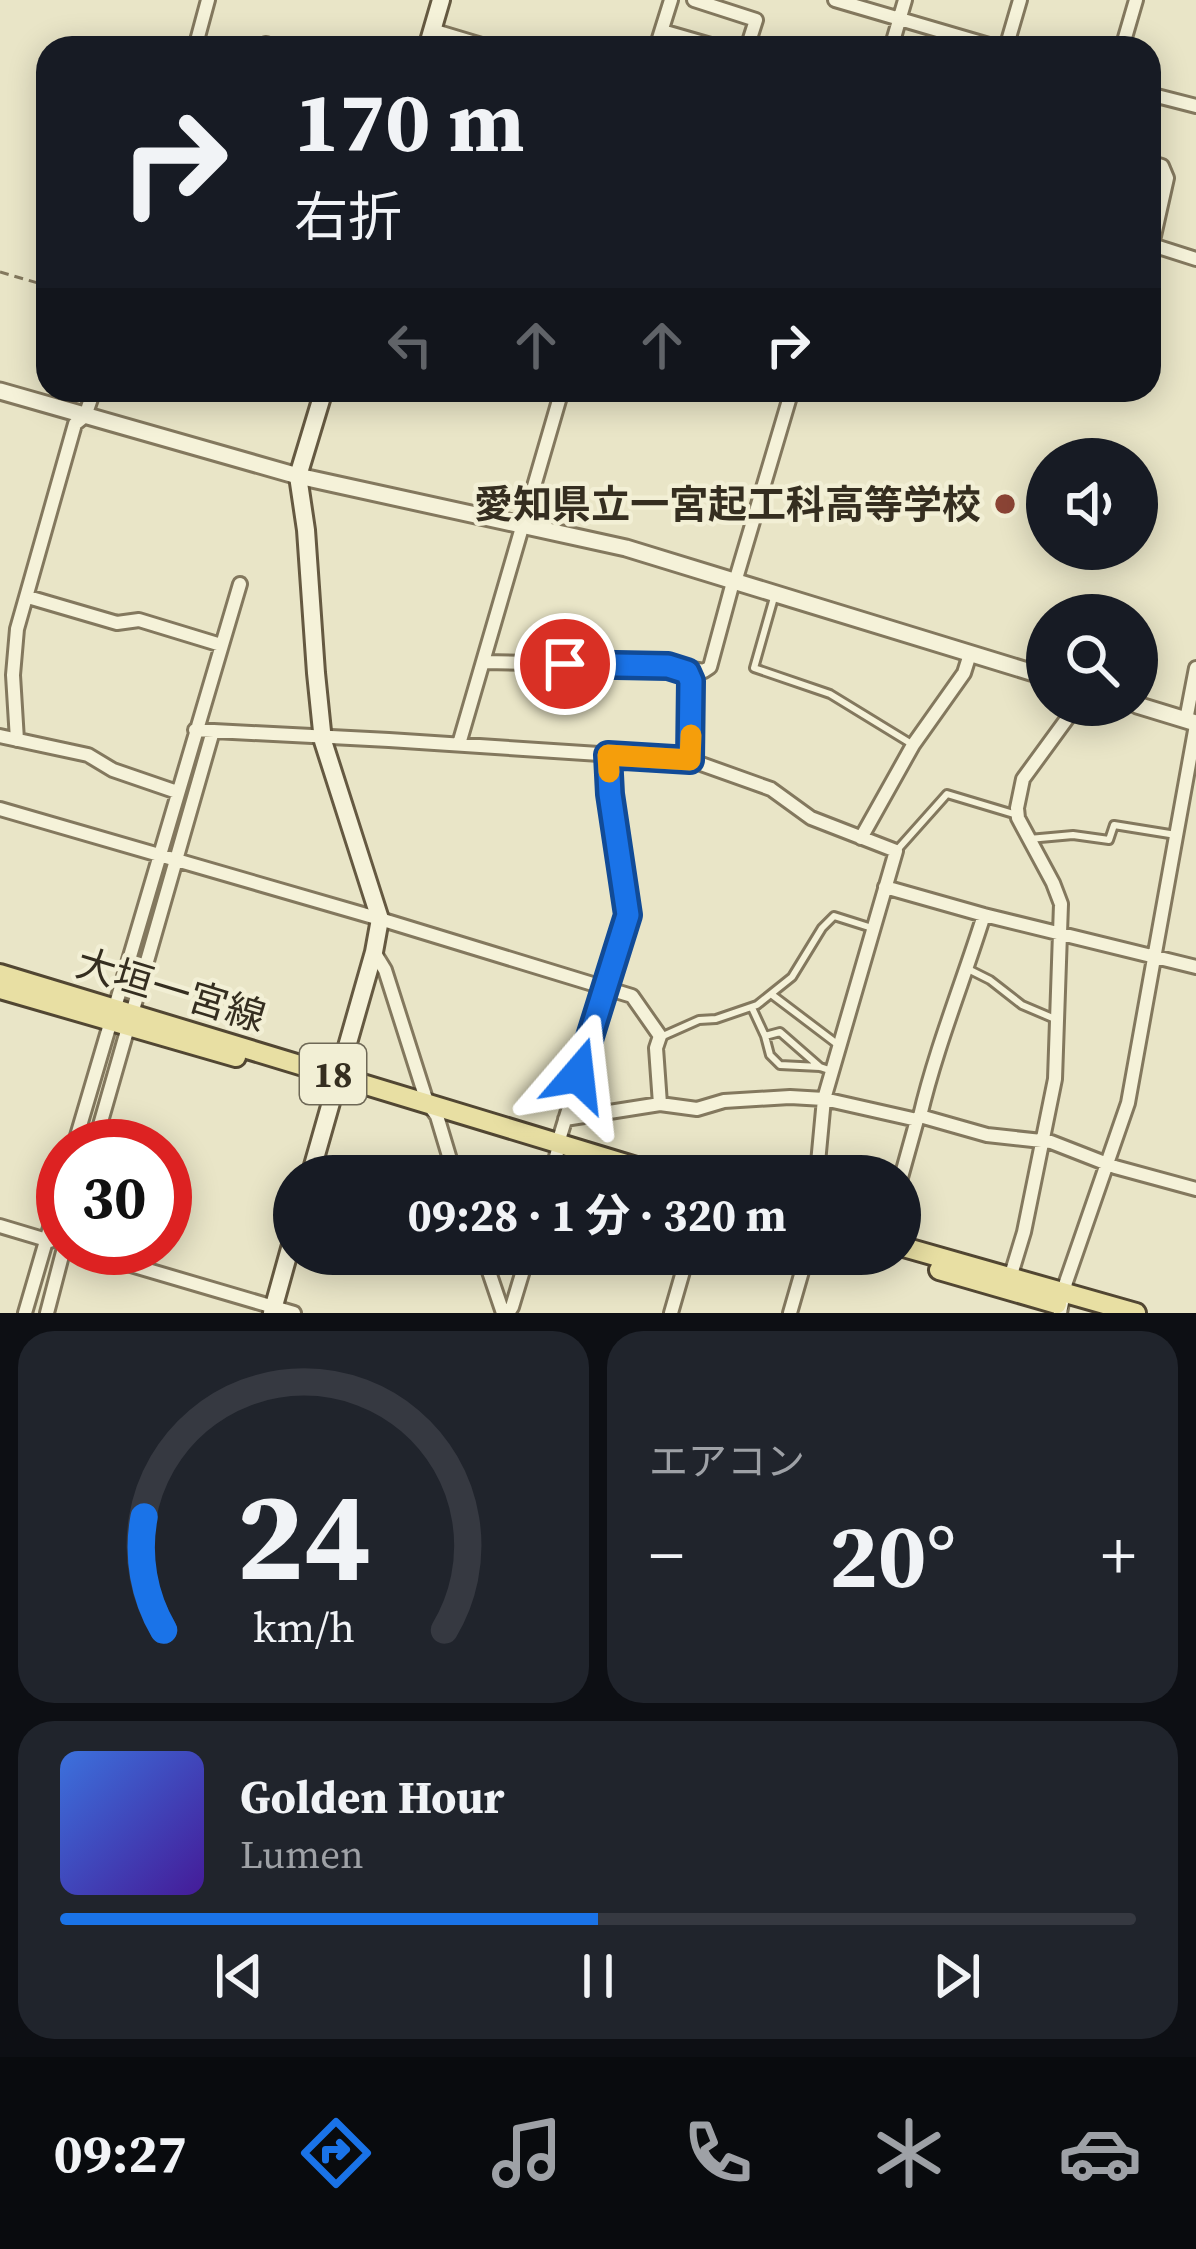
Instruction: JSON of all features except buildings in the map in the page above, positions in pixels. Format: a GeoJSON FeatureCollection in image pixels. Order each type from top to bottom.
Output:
{"type":"FeatureCollection","features":[{"type":"Feature","properties":{"kind":"main road"},"geometry":{"type":"LineString","coordinates":[[431,36],[441,0]]}},
{"type":"Feature","properties":{"kind":"main road"},"geometry":{"type":"LineString","coordinates":[[316,1155],[380,919],[322,736],[298,476],[320,402]]}},
{"type":"Feature","properties":{"kind":"main road","name":"大垣一宮線"},"geometry":{"type":"LineString","coordinates":[[0,974],[123,1017],[584,1155]]}},
{"type":"Feature","properties":{"kind":"main road","name":"大垣一宮線"},"geometry":{"type":"LineString","coordinates":[[0,989],[123,1017]]}},
{"type":"Feature","properties":{"kind":"main road","name":"大垣一宮線"},"geometry":{"type":"LineString","coordinates":[[557,1148],[576,1155]]}},
{"type":"Feature","properties":{"kind":"main road"},"geometry":{"type":"LineString","coordinates":[[921,1252],[1010,1278],[1062,1304],[1136,1313]]}},
{"type":"Feature","properties":{"kind":"main road"},"geometry":{"type":"LineString","coordinates":[[921,1264],[1090,1313]]}},
{"type":"Feature","properties":{"kind":"main road"},"geometry":{"type":"LineString","coordinates":[[273,1310],[283,1275]]}},
{"type":"Feature","properties":{"kind":"street"},"geometry":{"type":"LineString","coordinates":[[198,36],[208,0]]}},
{"type":"Feature","properties":{"kind":"street"},"geometry":{"type":"LineString","coordinates":[[660,36],[671,0]]}},
{"type":"Feature","properties":{"kind":"street"},"geometry":{"type":"LineString","coordinates":[[694,0],[756,20],[751,36]]}},
{"type":"Feature","properties":{"kind":"street"},"geometry":{"type":"LineString","coordinates":[[836,0],[960,36]]}},
{"type":"Feature","properties":{"kind":"street"},"geometry":{"type":"LineString","coordinates":[[894,36],[905,0]]}},
{"type":"Feature","properties":{"kind":"street"},"geometry":{"type":"LineString","coordinates":[[1007,36],[1020,0]]}},
{"type":"Feature","properties":{"kind":"street"},"geometry":{"type":"LineString","coordinates":[[1126,36],[1136,0]]}},
{"type":"Feature","properties":{"kind":"street"},"geometry":{"type":"LineString","coordinates":[[662,31],[679,36]]}},
{"type":"Feature","properties":{"kind":"street"},"geometry":{"type":"LineString","coordinates":[[1161,97],[1196,106]]}},
{"type":"Feature","properties":{"kind":"street"},"geometry":{"type":"LineString","coordinates":[[1161,166],[1167,178],[1161,203]]}},
{"type":"Feature","properties":{"kind":"street"},"geometry":{"type":"LineString","coordinates":[[1161,248],[1196,259]]}},
{"type":"Feature","properties":{"kind":"street"},"geometry":{"type":"LineString","coordinates":[[0,391],[36,401]]}},
{"type":"Feature","properties":{"kind":"street"},"geometry":{"type":"LineString","coordinates":[[38,402],[298,476],[626,548],[1026,671]]}},
{"type":"Feature","properties":{"kind":"street"},"geometry":{"type":"LineString","coordinates":[[17,740],[14,648],[75,424],[86,416],[90,402]]}},
{"type":"Feature","properties":{"kind":"street"},"geometry":{"type":"LineString","coordinates":[[459,744],[559,402]]}},
{"type":"Feature","properties":{"kind":"street"},"geometry":{"type":"LineString","coordinates":[[484,662],[668,666],[687,672],[710,667],[788,402]]}},
{"type":"Feature","properties":{"kind":"street"},"geometry":{"type":"LineString","coordinates":[[100,1119],[159,854],[240,584]]}},
{"type":"Feature","properties":{"kind":"street"},"geometry":{"type":"LineString","coordinates":[[28,597],[117,623],[139,620],[221,645]]}},
{"type":"Feature","properties":{"kind":"street"},"geometry":{"type":"LineString","coordinates":[[861,838],[914,745],[964,673],[970,654]]}},
{"type":"Feature","properties":{"kind":"street"},"geometry":{"type":"LineString","coordinates":[[1062,1304],[1128,1102],[1176,835],[1196,668]]}},
{"type":"Feature","properties":{"kind":"street"},"geometry":{"type":"LineString","coordinates":[[687,672],[691,681],[690,760]]}},
{"type":"Feature","properties":{"kind":"street"},"geometry":{"type":"LineString","coordinates":[[1158,712],[1193,723]]}},
{"type":"Feature","properties":{"kind":"street"},"geometry":{"type":"LineString","coordinates":[[1010,1278],[1044,1142],[1058,1019],[1058,894],[1017,815],[1018,795],[1023,778],[1061,726]]}},
{"type":"Feature","properties":{"kind":"street"},"geometry":{"type":"LineString","coordinates":[[195,730],[690,760],[771,789],[811,818],[896,851],[840,1045],[826,1069],[819,1155]]}},
{"type":"Feature","properties":{"kind":"street"},"geometry":{"type":"LineString","coordinates":[[84,1119],[176,859],[213,731]]}},
{"type":"Feature","properties":{"kind":"street"},"geometry":{"type":"LineString","coordinates":[[0,736],[88,754],[113,770],[177,792]]}},
{"type":"Feature","properties":{"kind":"street"},"geometry":{"type":"LineString","coordinates":[[555,1155],[628,915],[608,755]]}},
{"type":"Feature","properties":{"kind":"street"},"geometry":{"type":"LineString","coordinates":[[0,809],[632,996],[660,1036],[656,1048],[660,1104]]}},
{"type":"Feature","properties":{"kind":"street"},"geometry":{"type":"LineString","coordinates":[[885,887],[1196,967]]}},
{"type":"Feature","properties":{"kind":"street"},"geometry":{"type":"LineString","coordinates":[[907,1155],[984,914]]}},
{"type":"Feature","properties":{"kind":"street"},"geometry":{"type":"LineString","coordinates":[[374,952],[385,970],[448,1155]]}},
{"type":"Feature","properties":{"kind":"street"},"geometry":{"type":"LineString","coordinates":[[565,1119],[660,1104],[697,1109],[752,1098],[824,1099],[987,1135],[1051,1142],[1196,1189]]}},
{"type":"Feature","properties":{"kind":"street"},"geometry":{"type":"LineString","coordinates":[[0,1226],[36,1237]]}},
{"type":"Feature","properties":{"kind":"street"},"geometry":{"type":"LineString","coordinates":[[25,1313],[36,1275]]}},
{"type":"Feature","properties":{"kind":"street"},"geometry":{"type":"LineString","coordinates":[[47,1313],[56,1275]]}},
{"type":"Feature","properties":{"kind":"street"},"geometry":{"type":"LineString","coordinates":[[161,1275],[294,1313]]}},
{"type":"Feature","properties":{"kind":"street"},"geometry":{"type":"LineString","coordinates":[[491,1275],[505,1313],[512,1307],[522,1275]]}},
{"type":"Feature","properties":{"kind":"street"},"geometry":{"type":"LineString","coordinates":[[671,1313],[682,1275]]}},
{"type":"Feature","properties":{"kind":"street"},"geometry":{"type":"LineString","coordinates":[[790,1313],[801,1275]]}},
{"type":"Feature","properties":{"kind":"lane"},"geometry":{"type":"LineString","coordinates":[[775,594],[754,668],[830,694],[914,745]]}},
{"type":"Feature","properties":{"kind":"lane"},"geometry":{"type":"LineString","coordinates":[[896,851],[947,794],[1017,815]]}},
{"type":"Feature","properties":{"kind":"lane"},"geometry":{"type":"LineString","coordinates":[[1029,838],[1072,835],[1109,840],[1114,825],[1176,835]]}},
{"type":"Feature","properties":{"kind":"lane"},"geometry":{"type":"LineString","coordinates":[[660,1036],[699,1020],[752,1008],[792,977],[834,916],[872,928]]}},
{"type":"Feature","properties":{"kind":"lane"},"geometry":{"type":"LineString","coordinates":[[968,969],[1022,1005],[1058,1019]]}},
{"type":"Feature","properties":{"kind":"lane"},"geometry":{"type":"LineString","coordinates":[[771,994],[840,1045]]}},
{"type":"Feature","properties":{"kind":"lane"},"geometry":{"type":"LineString","coordinates":[[752,1008],[770,1055],[780,1065],[826,1069]]}},
{"type":"Feature","properties":{"kind":"lane"},"geometry":{"type":"LineString","coordinates":[[765,1036],[780,1032],[826,1069]]}},
{"type":"Feature","properties":{"kind":"path"},"geometry":{"type":"LineString","coordinates":[[0,272],[36,282]]}},
{"type":"Feature","properties":{"kind":"slow traffic"},"geometry":{"type":"LineString","coordinates":[[609,772],[608,755],[690,760],[691,735]]}},
{"type":"Feature","properties":{"kind":"place","name":"愛知県立一宮起工科高等学校"},"geometry":{"type":"Point","coordinates":[1005,504]}},
{"type":"Feature","properties":{"kind":"route"},"geometry":{"type":"LineString","coordinates":[[565,664],[668,666],[687,672],[691,681],[690,760],[608,755],[628,915],[578,1075]]}}]}
